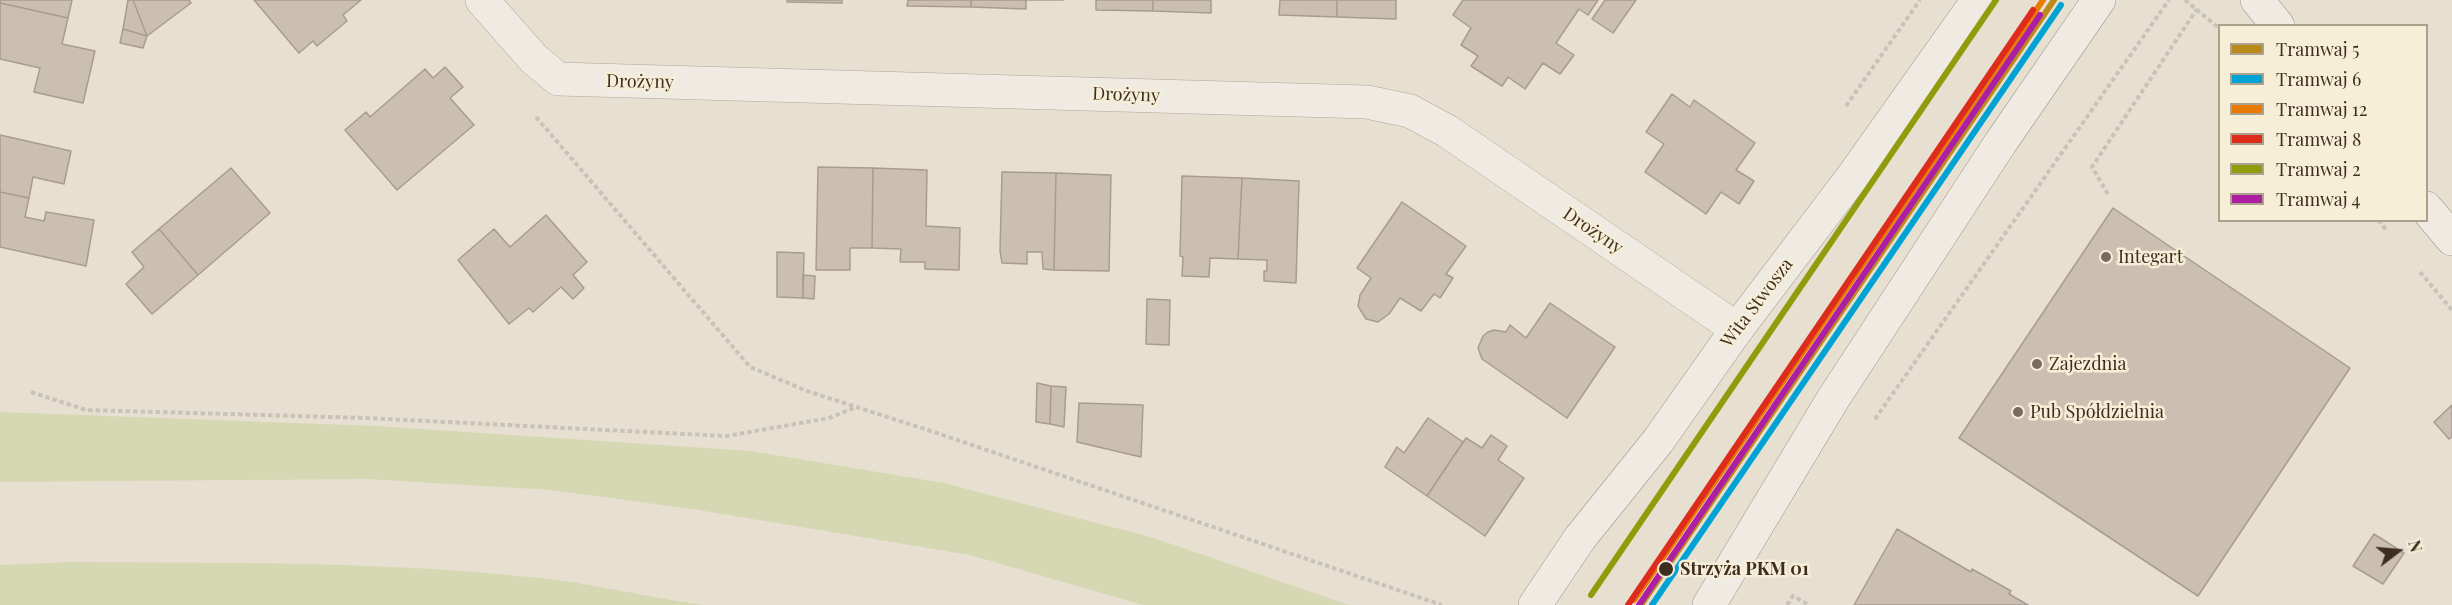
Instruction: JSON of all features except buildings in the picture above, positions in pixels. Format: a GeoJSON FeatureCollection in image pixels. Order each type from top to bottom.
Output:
{"type":"FeatureCollection","features":[{"type":"Feature","properties":{"kind":"street","name":"Drożyny"},"geometry":{"type":"LineString","coordinates":[[482,0],[534,59],[558,79],[1367,102],[1410,111],[1447,131],[1737,329]]}},
{"type":"Feature","properties":{"kind":"street","name":"Wita Stwosza"},"geometry":{"type":"LineString","coordinates":[[1535,605],[1580,538],[1658,441],[1737,329],[1852,176],[1978,0]]}},
{"type":"Feature","properties":{"kind":"street"},"geometry":{"type":"LineString","coordinates":[[1709,605],[1833,399],[2001,142],[2099,0]]}},
{"type":"Feature","properties":{"kind":"street"},"geometry":{"type":"LineString","coordinates":[[2257,0],[2276,24]]}},
{"type":"Feature","properties":{"kind":"street"},"geometry":{"type":"LineString","coordinates":[[2428,209],[2452,239]]}},
{"type":"Feature","properties":{"kind":"path"},"geometry":{"type":"LineString","coordinates":[[1872,424],[2169,0]]}},
{"type":"Feature","properties":{"kind":"path"},"geometry":{"type":"LineString","coordinates":[[2186,0],[2218,27]]}},
{"type":"Feature","properties":{"kind":"path"},"geometry":{"type":"LineString","coordinates":[[2108,195],[2092,167],[2197,9]]}},
{"type":"Feature","properties":{"kind":"path"},"geometry":{"type":"LineString","coordinates":[[531,111],[750,367],[854,408],[931,430],[1442,605]]}},
{"type":"Feature","properties":{"kind":"path"},"geometry":{"type":"LineString","coordinates":[[32,392],[86,410],[367,418],[727,436],[830,418],[854,408]]}},
{"type":"Feature","properties":{"kind":"path"},"geometry":{"type":"LineString","coordinates":[[1787,605],[1793,596],[1809,605]]}},
{"type":"Feature","properties":{"kind":"green space"},"geometry":{"type":"Polygon","coordinates":[[[0,412],[376,426],[751,451],[944,483],[1154,538],[1349,605],[1143,605],[970,555],[692,509],[551,490],[367,479],[0,482],[0,412]]]}},
{"type":"Feature","properties":{"kind":"green space"},"geometry":{"type":"Polygon","coordinates":[[[71,562],[300,564],[415,568],[573,582],[703,605],[0,605],[0,565],[71,562]]]}},
{"type":"Feature","properties":{"kind":"tram line","name":"2"},"geometry":{"type":"LineString","coordinates":[[1591,595],[1996,0]]}},
{"type":"Feature","properties":{"kind":"tram line","name":"12"},"geometry":{"type":"LineString","coordinates":[[1634,600],[2043,0]]}},
{"type":"Feature","properties":{"kind":"tram line","name":"5"},"geometry":{"type":"LineString","coordinates":[[1641,605],[2054,0]]}},
{"type":"Feature","properties":{"kind":"tram line","name":"6"},"geometry":{"type":"LineString","coordinates":[[1652,605],[2061,5]]}},
{"type":"Feature","properties":{"kind":"tram line","name":"8"},"geometry":{"type":"LineString","coordinates":[[1628,605],[2033,10]]}},
{"type":"Feature","properties":{"kind":"tram line","name":"4"},"geometry":{"type":"LineString","coordinates":[[1639,605],[2040,15]]}},
{"type":"Feature","properties":{"kind":"place","name":"Integart"},"geometry":{"type":"Point","coordinates":[2106,257]}},
{"type":"Feature","properties":{"kind":"place","name":"Zajezdnia"},"geometry":{"type":"Point","coordinates":[2037,364]}},
{"type":"Feature","properties":{"kind":"place","name":"Pub Spółdzielnia"},"geometry":{"type":"Point","coordinates":[2018,412]}},
{"type":"Feature","properties":{"kind":"place","name":"Strzyża PKM 01"},"geometry":{"type":"Point","coordinates":[1666,569]}}]}
